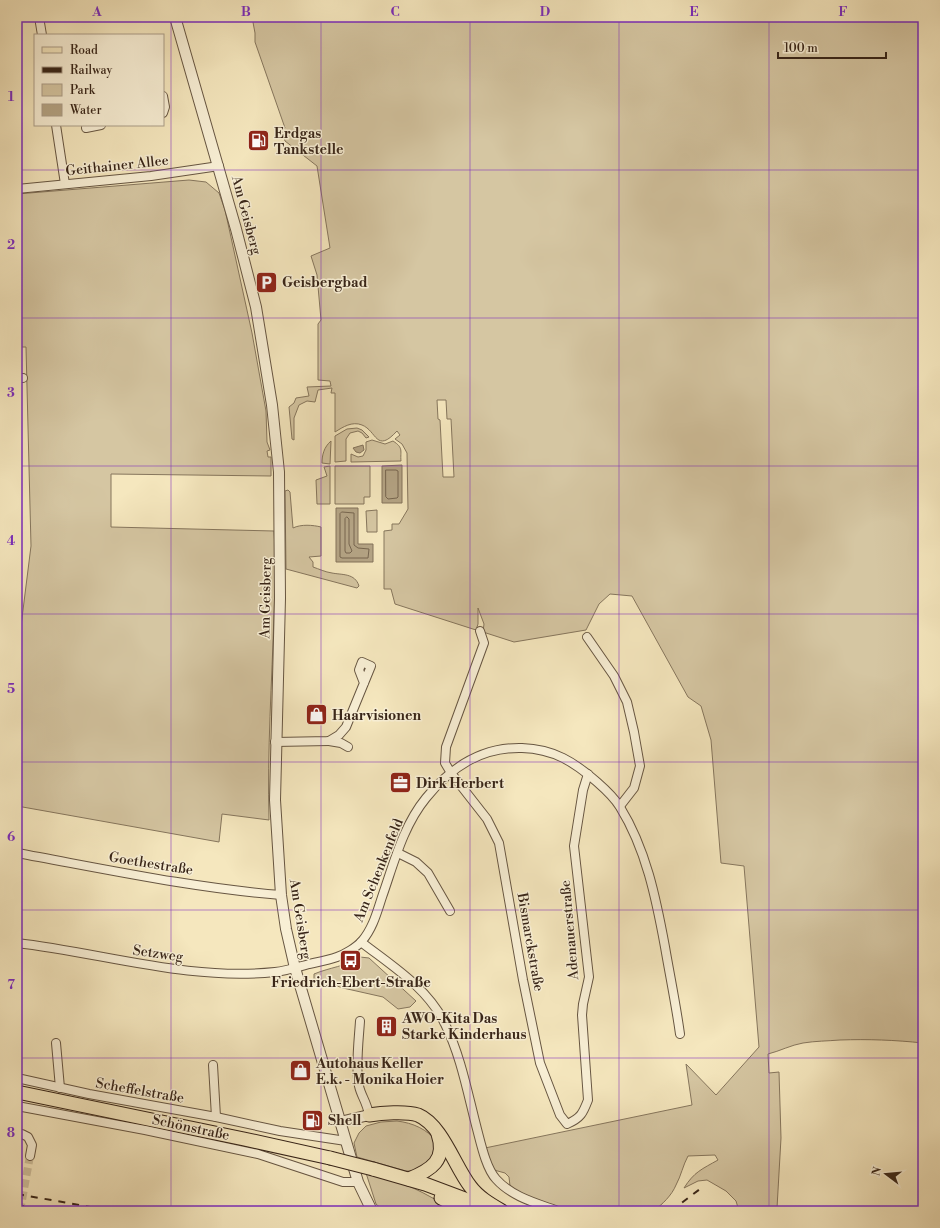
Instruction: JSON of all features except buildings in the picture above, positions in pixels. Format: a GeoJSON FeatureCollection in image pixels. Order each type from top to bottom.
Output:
{"type":"FeatureCollection","features":[{"type":"Feature","properties":{"kind":"main road"},"geometry":{"type":"LineString","coordinates":[[17,1092],[330,1158],[425,1184],[496,1211]]}},
{"type":"Feature","properties":{"kind":"main road"},"geometry":{"type":"LineString","coordinates":[[368,1115],[392,1113],[418,1115],[429,1122],[448,1147],[461,1173],[471,1187],[480,1196],[502,1211]]}},
{"type":"Feature","properties":{"kind":"main road"},"geometry":{"type":"LineString","coordinates":[[409,1179],[432,1168],[437,1160],[441,1153],[441,1144],[437,1132]]}},
{"type":"Feature","properties":{"kind":"main road"},"geometry":{"type":"LineString","coordinates":[[425,1184],[436,1196],[468,1211]]}},
{"type":"Feature","properties":{"kind":"street"},"geometry":{"type":"LineString","coordinates":[[39,17],[42,34]]}},
{"type":"Feature","properties":{"kind":"street","name":"Am Geisberg"},"geometry":{"type":"LineString","coordinates":[[175,17],[219,166],[256,307],[272,405],[279,472],[280,584],[275,742],[276,820],[281,895],[286,929],[295,968],[358,1182],[368,1207],[372,1211]]}},
{"type":"Feature","properties":{"kind":"street"},"geometry":{"type":"LineString","coordinates":[[56,126],[65,184]]}},
{"type":"Feature","properties":{"kind":"street"},"geometry":{"type":"LineString","coordinates":[[86,128],[96,126]]}},
{"type":"Feature","properties":{"kind":"street","name":"Geithainer Allee"},"geometry":{"type":"LineString","coordinates":[[17,188],[151,176],[219,166]]}},
{"type":"Feature","properties":{"kind":"street"},"geometry":{"type":"LineString","coordinates":[[451,773],[445,763],[446,747],[484,643],[480,631]]}},
{"type":"Feature","properties":{"kind":"street"},"geometry":{"type":"LineString","coordinates":[[587,637],[614,676],[627,702],[634,732],[640,766],[634,788],[620,806]]}},
{"type":"Feature","properties":{"kind":"street"},"geometry":{"type":"LineString","coordinates":[[330,741],[339,735],[346,727],[364,683]]}},
{"type":"Feature","properties":{"kind":"street"},"geometry":{"type":"LineString","coordinates":[[275,742],[330,741],[341,743],[348,747]]}},
{"type":"Feature","properties":{"kind":"street","name":"Am Schenkenfeld"},"geometry":{"type":"LineString","coordinates":[[295,968],[337,957],[361,942],[374,922],[404,834],[424,800],[442,779],[463,763],[479,755],[520,748],[531,749],[567,759],[588,774],[610,793],[620,806],[638,842],[650,878],[660,919],[680,1034]]}},
{"type":"Feature","properties":{"kind":"street","name":"Bismarckstraße"},"geometry":{"type":"LineString","coordinates":[[451,773],[487,819],[499,843],[540,1063],[560,1114],[567,1124]]}},
{"type":"Feature","properties":{"kind":"street","name":"Adenauerstraße"},"geometry":{"type":"LineString","coordinates":[[567,1124],[576,1120],[583,1113],[588,1100],[582,1015],[589,976],[574,846],[582,797],[588,774]]}},
{"type":"Feature","properties":{"kind":"street","name":"Goethestraße"},"geometry":{"type":"LineString","coordinates":[[17,853],[233,890],[281,895]]}},
{"type":"Feature","properties":{"kind":"street"},"geometry":{"type":"LineString","coordinates":[[398,853],[416,862],[428,873],[450,911]]}},
{"type":"Feature","properties":{"kind":"street"},"geometry":{"type":"LineString","coordinates":[[361,942],[415,984],[433,1004],[445,1024],[456,1052],[484,1157],[496,1179],[514,1194],[558,1211]]}},
{"type":"Feature","properties":{"kind":"street","name":"Setzweg"},"geometry":{"type":"LineString","coordinates":[[17,943],[52,947],[119,960],[213,974],[277,972],[295,968]]}},
{"type":"Feature","properties":{"kind":"street"},"geometry":{"type":"LineString","coordinates":[[340,1122],[368,1115],[367,1104],[359,1086],[360,1021]]}},
{"type":"Feature","properties":{"kind":"street"},"geometry":{"type":"LineString","coordinates":[[56,1043],[60,1088]]}},
{"type":"Feature","properties":{"kind":"street"},"geometry":{"type":"LineString","coordinates":[[213,1065],[216,1117]]}},
{"type":"Feature","properties":{"kind":"street","name":"Scheffelstraße"},"geometry":{"type":"LineString","coordinates":[[17,1078],[118,1100],[216,1117],[280,1131],[346,1141]]}},
{"type":"Feature","properties":{"kind":"street","name":"Schönstraße"},"geometry":{"type":"LineString","coordinates":[[17,1106],[145,1130],[251,1153],[343,1182],[358,1182]]}},
{"type":"Feature","properties":{"kind":"street"},"geometry":{"type":"LineString","coordinates":[[17,1134],[22,1134],[28,1137],[32,1145],[30,1156]]}},
{"type":"Feature","properties":{"kind":"green space"},"geometry":{"type":"Polygon","coordinates":[[[252,17],[923,17],[923,1043],[892,1040],[817,1041],[799,1044],[768,1054],[769,1073],[779,1072],[781,1138],[777,1208],[786,1211],[739,1211],[736,1201],[726,1191],[707,1180],[698,1181],[684,1188],[695,1174],[718,1160],[715,1155],[688,1156],[678,1182],[672,1192],[663,1203],[653,1211],[571,1211],[522,1195],[510,1186],[509,1177],[505,1173],[494,1170],[485,1148],[692,1105],[686,1064],[716,1095],[759,1047],[744,866],[721,863],[711,740],[701,706],[688,697],[632,596],[610,594],[599,604],[586,630],[514,642],[483,632],[484,624],[478,608],[478,624],[476,630],[395,604],[391,589],[384,589],[384,531],[392,530],[392,524],[399,524],[408,509],[407,453],[402,444],[395,439],[400,435],[397,431],[390,438],[385,441],[381,441],[377,439],[367,428],[358,424],[348,425],[335,432],[335,393],[331,393],[332,388],[318,390],[315,402],[307,401],[299,405],[294,418],[294,440],[292,439],[289,407],[294,403],[296,398],[309,396],[307,387],[331,386],[330,381],[318,380],[318,324],[321,320],[317,275],[311,256],[330,248],[317,166],[285,141],[281,129],[285,128],[255,42],[252,17]],[[437,400],[438,419],[440,420],[443,477],[454,477],[451,419],[447,419],[446,400],[437,400]]]}},
{"type":"Feature","properties":{"kind":"green space"},"geometry":{"type":"Polygon","coordinates":[[[189,180],[206,182],[219,193],[225,210],[252,333],[266,411],[267,442],[270,450],[267,451],[268,457],[271,457],[271,476],[111,474],[111,527],[274,531],[275,582],[269,742],[269,820],[222,814],[219,842],[17,806],[17,658],[31,546],[26,347],[17,347],[17,194],[189,180]]]}},
{"type":"Feature","properties":{"kind":"green space"},"geometry":{"type":"Polygon","coordinates":[[[357,428],[362,430],[369,437],[366,438],[358,431],[350,433],[346,439],[346,461],[335,462],[335,436],[347,429],[357,428]]]}},
{"type":"Feature","properties":{"kind":"green space"},"geometry":{"type":"Polygon","coordinates":[[[372,440],[385,444],[393,441],[396,443],[401,450],[401,461],[351,462],[351,454],[358,457],[363,456],[366,450],[366,442],[372,440]]]}},
{"type":"Feature","properties":{"kind":"green space"},"geometry":{"type":"Polygon","coordinates":[[[331,441],[330,464],[322,463],[324,451],[331,441]]]}},
{"type":"Feature","properties":{"kind":"green space"},"geometry":{"type":"Polygon","coordinates":[[[330,466],[330,504],[317,504],[316,480],[327,476],[324,467],[330,466]]]}},
{"type":"Feature","properties":{"kind":"green space"},"geometry":{"type":"Polygon","coordinates":[[[335,466],[370,466],[370,497],[364,497],[364,504],[335,504],[335,466]]]}},
{"type":"Feature","properties":{"kind":"green space"},"geometry":{"type":"Polygon","coordinates":[[[288,490],[290,492],[293,528],[307,525],[321,527],[321,556],[309,557],[313,562],[313,567],[327,572],[351,577],[357,582],[359,586],[357,588],[286,569],[285,491],[288,490]]]}},
{"type":"Feature","properties":{"kind":"green space"},"geometry":{"type":"Polygon","coordinates":[[[377,510],[377,532],[367,532],[366,511],[377,510]]]}},
{"type":"Feature","properties":{"kind":"green space"},"geometry":{"type":"Polygon","coordinates":[[[360,957],[369,958],[416,1001],[410,1007],[398,1009],[383,997],[343,988],[325,982],[314,982],[314,974],[348,963],[360,957]]]}},
{"type":"Feature","properties":{"kind":"green space"},"geometry":{"type":"Polygon","coordinates":[[[397,1121],[409,1123],[419,1127],[433,1137],[437,1142],[431,1162],[413,1171],[406,1171],[357,1157],[354,1143],[359,1133],[366,1126],[381,1122],[397,1121]]]}},
{"type":"Feature","properties":{"kind":"green space"},"geometry":{"type":"Polygon","coordinates":[[[366,1173],[411,1187],[458,1211],[384,1211],[376,1204],[366,1173]]]}},
{"type":"Feature","properties":{"kind":"water"},"geometry":{"type":"Polygon","coordinates":[[[363,445],[364,450],[360,453],[356,452],[353,448],[363,445]]]}},
{"type":"Feature","properties":{"kind":"water"},"geometry":{"type":"Polygon","coordinates":[[[402,465],[402,503],[382,503],[382,466],[402,465]]]}},
{"type":"Feature","properties":{"kind":"water"},"geometry":{"type":"Polygon","coordinates":[[[336,508],[358,508],[358,544],[373,544],[373,562],[336,562],[336,508]]]}},
{"type":"Feature","properties":{"kind":"tunnel"},"geometry":{"type":"LineString","coordinates":[[20,1211],[30,1156]]}},
{"type":"Feature","properties":{"kind":"railway"},"geometry":{"type":"LineString","coordinates":[[671,1211],[700,1189]]}},
{"type":"Feature","properties":{"kind":"railway"},"geometry":{"type":"LineString","coordinates":[[17,1194],[113,1211]]}},
{"type":"Feature","properties":{"kind":"railway"},"geometry":{"type":"LineString","coordinates":[[17,1205],[53,1211]]}},
{"type":"Feature","properties":{"kind":"place","name":"Erdgas Tankstelle"},"geometry":{"type":"Point","coordinates":[259,141]}},
{"type":"Feature","properties":{"kind":"place","name":"Geisbergbad"},"geometry":{"type":"Point","coordinates":[267,282]}},
{"type":"Feature","properties":{"kind":"place","name":"Haarvisionen"},"geometry":{"type":"Point","coordinates":[316,715]}},
{"type":"Feature","properties":{"kind":"place","name":"Dirk Herbert"},"geometry":{"type":"Point","coordinates":[400,783]}},
{"type":"Feature","properties":{"kind":"place","name":"Friedrich-Ebert-Straße"},"geometry":{"type":"Point","coordinates":[351,960]}},
{"type":"Feature","properties":{"kind":"place","name":"AWO-Kita Das Starke Kinderhaus"},"geometry":{"type":"Point","coordinates":[387,1026]}},
{"type":"Feature","properties":{"kind":"place","name":"Autohaus Keller E.k. - Monika Hoier"},"geometry":{"type":"Point","coordinates":[300,1071]}},
{"type":"Feature","properties":{"kind":"place","name":"Shell"},"geometry":{"type":"Point","coordinates":[313,1120]}}]}
